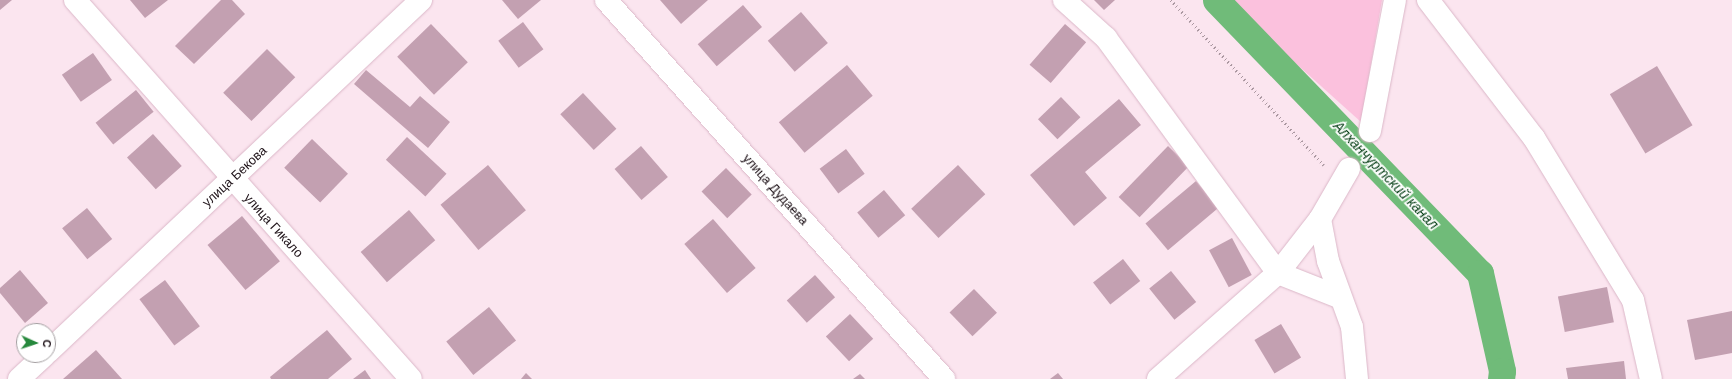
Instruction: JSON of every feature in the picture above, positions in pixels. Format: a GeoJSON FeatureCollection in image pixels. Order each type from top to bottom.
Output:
{"type":"FeatureCollection","features":[{"type":"Feature","properties":{"kind":"street","name":"улица Гикало"},"geometry":{"type":"LineString","coordinates":[[75,0],[232,180],[411,379]]}},
{"type":"Feature","properties":{"kind":"street","name":"улица Бекова"},"geometry":{"type":"LineString","coordinates":[[56,345],[421,0]]}},
{"type":"Feature","properties":{"kind":"street","name":"улица Дудаева"},"geometry":{"type":"LineString","coordinates":[[606,0],[944,379]]}},
{"type":"Feature","properties":{"kind":"street"},"geometry":{"type":"LineString","coordinates":[[1064,0],[1106,38],[1278,273],[1339,297]]}},
{"type":"Feature","properties":{"kind":"street"},"geometry":{"type":"LineString","coordinates":[[1370,131],[1395,0]]}},
{"type":"Feature","properties":{"kind":"street"},"geometry":{"type":"LineString","coordinates":[[1428,0],[1534,138],[1633,300],[1651,379]]}},
{"type":"Feature","properties":{"kind":"street"},"geometry":{"type":"LineString","coordinates":[[1158,379],[1278,273],[1320,219],[1345,176]]}},
{"type":"Feature","properties":{"kind":"street"},"geometry":{"type":"LineString","coordinates":[[1320,219],[1328,261],[1339,297],[1352,327],[1357,379]]}},
{"type":"Feature","properties":{"kind":"street"},"geometry":{"type":"LineString","coordinates":[[19,379],[36,363]]}},
{"type":"Feature","properties":{"kind":"path"},"geometry":{"type":"LineString","coordinates":[[1171,0],[1345,176]]}},
{"type":"Feature","properties":{"kind":"shaded area"},"geometry":{"type":"Polygon","coordinates":[[[1225,0],[1382,0],[1361,122],[1225,0]]]}},
{"type":"Feature","properties":{"kind":"building"},"geometry":{"type":"Polygon","coordinates":[[[0,0],[12,0],[0,10],[0,0]]]}},
{"type":"Feature","properties":{"kind":"building"},"geometry":{"type":"Polygon","coordinates":[[[130,0],[168,0],[145,18],[130,0]]]}},
{"type":"Feature","properties":{"kind":"building"},"geometry":{"type":"Polygon","coordinates":[[[221,0],[232,0],[245,14],[194,64],[175,46],[221,0]]]}},
{"type":"Feature","properties":{"kind":"building"},"geometry":{"type":"Polygon","coordinates":[[[502,0],[541,0],[518,19],[502,0]]]}},
{"type":"Feature","properties":{"kind":"building"},"geometry":{"type":"Polygon","coordinates":[[[660,0],[708,0],[681,24],[660,0]]]}},
{"type":"Feature","properties":{"kind":"building"},"geometry":{"type":"Polygon","coordinates":[[[1094,0],[1115,0],[1104,10],[1094,0]]]}},
{"type":"Feature","properties":{"kind":"building"},"geometry":{"type":"Polygon","coordinates":[[[743,5],[762,27],[717,66],[698,44],[743,5]]]}},
{"type":"Feature","properties":{"kind":"building"},"geometry":{"type":"Polygon","coordinates":[[[801,12],[828,43],[795,72],[768,41],[801,12]]]}},
{"type":"Feature","properties":{"kind":"building"},"geometry":{"type":"Polygon","coordinates":[[[523,22],[543,49],[519,68],[498,41],[523,22]]]}},
{"type":"Feature","properties":{"kind":"building"},"geometry":{"type":"Polygon","coordinates":[[[431,24],[468,62],[434,95],[397,57],[431,24]]]}},
{"type":"Feature","properties":{"kind":"building"},"geometry":{"type":"Polygon","coordinates":[[[1065,24],[1086,42],[1051,83],[1030,65],[1065,24]]]}},
{"type":"Feature","properties":{"kind":"building"},"geometry":{"type":"Polygon","coordinates":[[[267,49],[295,77],[251,121],[223,93],[267,49]]]}},
{"type":"Feature","properties":{"kind":"building"},"geometry":{"type":"Polygon","coordinates":[[[93,53],[112,80],[81,102],[62,75],[93,53]]]}},
{"type":"Feature","properties":{"kind":"building"},"geometry":{"type":"Polygon","coordinates":[[[847,65],[873,96],[805,153],[779,122],[847,65]]]}},
{"type":"Feature","properties":{"kind":"building"},"geometry":{"type":"Polygon","coordinates":[[[1657,66],[1693,125],[1645,153],[1610,94],[1657,66]]]}},
{"type":"Feature","properties":{"kind":"building"},"geometry":{"type":"Polygon","coordinates":[[[366,70],[410,107],[420,96],[450,122],[428,148],[354,84],[366,70]]]}},
{"type":"Feature","properties":{"kind":"building"},"geometry":{"type":"Polygon","coordinates":[[[136,90],[154,112],[113,144],[96,123],[136,90]]]}},
{"type":"Feature","properties":{"kind":"building"},"geometry":{"type":"Polygon","coordinates":[[[583,93],[616,129],[594,150],[560,114],[583,93]]]}},
{"type":"Feature","properties":{"kind":"building"},"geometry":{"type":"Polygon","coordinates":[[[1061,97],[1080,117],[1057,139],[1038,119],[1061,97]]]}},
{"type":"Feature","properties":{"kind":"building"},"geometry":{"type":"Polygon","coordinates":[[[1119,99],[1141,125],[1085,172],[1107,198],[1074,226],[1030,175],[1119,99]]]}},
{"type":"Feature","properties":{"kind":"building"},"geometry":{"type":"Polygon","coordinates":[[[153,134],[182,166],[156,189],[127,157],[153,134]]]}},
{"type":"Feature","properties":{"kind":"building"},"geometry":{"type":"Polygon","coordinates":[[[407,137],[446,174],[425,196],[386,160],[407,137]]]}},
{"type":"Feature","properties":{"kind":"building"},"geometry":{"type":"Polygon","coordinates":[[[312,139],[348,174],[320,203],[284,168],[312,139]]]}},
{"type":"Feature","properties":{"kind":"building"},"geometry":{"type":"Polygon","coordinates":[[[641,146],[668,177],[641,200],[615,169],[641,146]]]}},
{"type":"Feature","properties":{"kind":"building"},"geometry":{"type":"Polygon","coordinates":[[[1168,146],[1189,166],[1140,217],[1119,197],[1168,146]]]}},
{"type":"Feature","properties":{"kind":"building"},"geometry":{"type":"Polygon","coordinates":[[[846,149],[865,174],[838,194],[820,169],[846,149]]]}},
{"type":"Feature","properties":{"kind":"building"},"geometry":{"type":"Polygon","coordinates":[[[488,165],[526,210],[478,250],[441,205],[488,165]]]}},
{"type":"Feature","properties":{"kind":"building"},"geometry":{"type":"Polygon","coordinates":[[[958,165],[985,194],[938,238],[911,209],[958,165]]]}},
{"type":"Feature","properties":{"kind":"building"},"geometry":{"type":"Polygon","coordinates":[[[726,168],[752,195],[727,218],[702,192],[726,168]]]}},
{"type":"Feature","properties":{"kind":"building"},"geometry":{"type":"Polygon","coordinates":[[[1196,181],[1218,208],[1168,250],[1145,223],[1196,181]]]}},
{"type":"Feature","properties":{"kind":"building"},"geometry":{"type":"Polygon","coordinates":[[[884,190],[905,215],[878,238],[857,212],[884,190]]]}},
{"type":"Feature","properties":{"kind":"building"},"geometry":{"type":"Polygon","coordinates":[[[87,208],[112,239],[87,259],[62,228],[87,208]]]}},
{"type":"Feature","properties":{"kind":"building"},"geometry":{"type":"Polygon","coordinates":[[[409,210],[435,240],[387,282],[361,252],[409,210]]]}},
{"type":"Feature","properties":{"kind":"building"},"geometry":{"type":"Polygon","coordinates":[[[242,216],[280,261],[245,290],[208,245],[242,216]]]}},
{"type":"Feature","properties":{"kind":"building"},"geometry":{"type":"Polygon","coordinates":[[[713,219],[756,268],[727,293],[684,244],[713,219]]]}},
{"type":"Feature","properties":{"kind":"building"},"geometry":{"type":"Polygon","coordinates":[[[1232,238],[1252,275],[1229,287],[1209,250],[1232,238]]]}},
{"type":"Feature","properties":{"kind":"building"},"geometry":{"type":"Polygon","coordinates":[[[1123,259],[1140,281],[1110,304],[1093,282],[1123,259]]]}},
{"type":"Feature","properties":{"kind":"building"},"geometry":{"type":"Polygon","coordinates":[[[20,270],[48,303],[25,323],[0,293],[0,288],[20,270]]]}},
{"type":"Feature","properties":{"kind":"building"},"geometry":{"type":"Polygon","coordinates":[[[1171,271],[1196,302],[1174,320],[1149,289],[1171,271]]]}},
{"type":"Feature","properties":{"kind":"building"},"geometry":{"type":"Polygon","coordinates":[[[815,275],[835,297],[807,323],[787,300],[815,275]]]}},
{"type":"Feature","properties":{"kind":"building"},"geometry":{"type":"Polygon","coordinates":[[[165,280],[200,326],[174,346],[139,299],[165,280]]]}},
{"type":"Feature","properties":{"kind":"building"},"geometry":{"type":"Polygon","coordinates":[[[1607,287],[1614,322],[1565,332],[1558,297],[1607,287]]]}},
{"type":"Feature","properties":{"kind":"building"},"geometry":{"type":"Polygon","coordinates":[[[974,289],[997,313],[972,336],[950,313],[974,289]]]}},
{"type":"Feature","properties":{"kind":"building"},"geometry":{"type":"Polygon","coordinates":[[[489,307],[516,340],[473,375],[446,342],[489,307]]]}},
{"type":"Feature","properties":{"kind":"building"},"geometry":{"type":"Polygon","coordinates":[[[1732,311],[1732,353],[1695,360],[1687,320],[1732,311]]]}},
{"type":"Feature","properties":{"kind":"building"},"geometry":{"type":"Polygon","coordinates":[[[850,314],[873,339],[849,361],[826,337],[850,314]]]}},
{"type":"Feature","properties":{"kind":"building"},"geometry":{"type":"Polygon","coordinates":[[[1281,324],[1301,357],[1275,373],[1254,340],[1281,324]]]}},
{"type":"Feature","properties":{"kind":"building"},"geometry":{"type":"Polygon","coordinates":[[[327,330],[352,359],[328,379],[271,379],[270,377],[327,330]]]}},
{"type":"Feature","properties":{"kind":"building"},"geometry":{"type":"Polygon","coordinates":[[[96,350],[122,379],[63,379],[96,350]]]}},
{"type":"Feature","properties":{"kind":"building"},"geometry":{"type":"Polygon","coordinates":[[[1624,361],[1626,379],[1568,379],[1566,368],[1624,361]]]}},
{"type":"Feature","properties":{"kind":"building"},"geometry":{"type":"Polygon","coordinates":[[[365,370],[371,379],[353,379],[365,370]]]}},
{"type":"Feature","properties":{"kind":"building"},"geometry":{"type":"Polygon","coordinates":[[[526,373],[532,379],[521,379],[526,373]]]}},
{"type":"Feature","properties":{"kind":"building"},"geometry":{"type":"Polygon","coordinates":[[[1058,373],[1063,379],[1050,379],[1058,373]]]}},
{"type":"Feature","properties":{"kind":"building"},"geometry":{"type":"Polygon","coordinates":[[[860,374],[865,379],[853,379],[860,374]]]}},
{"type":"Feature","properties":{"kind":"waterway","name":"Алханчуртский канал"},"geometry":{"type":"LineString","coordinates":[[1216,0],[1480,273],[1502,371],[1501,379]]}}]}
